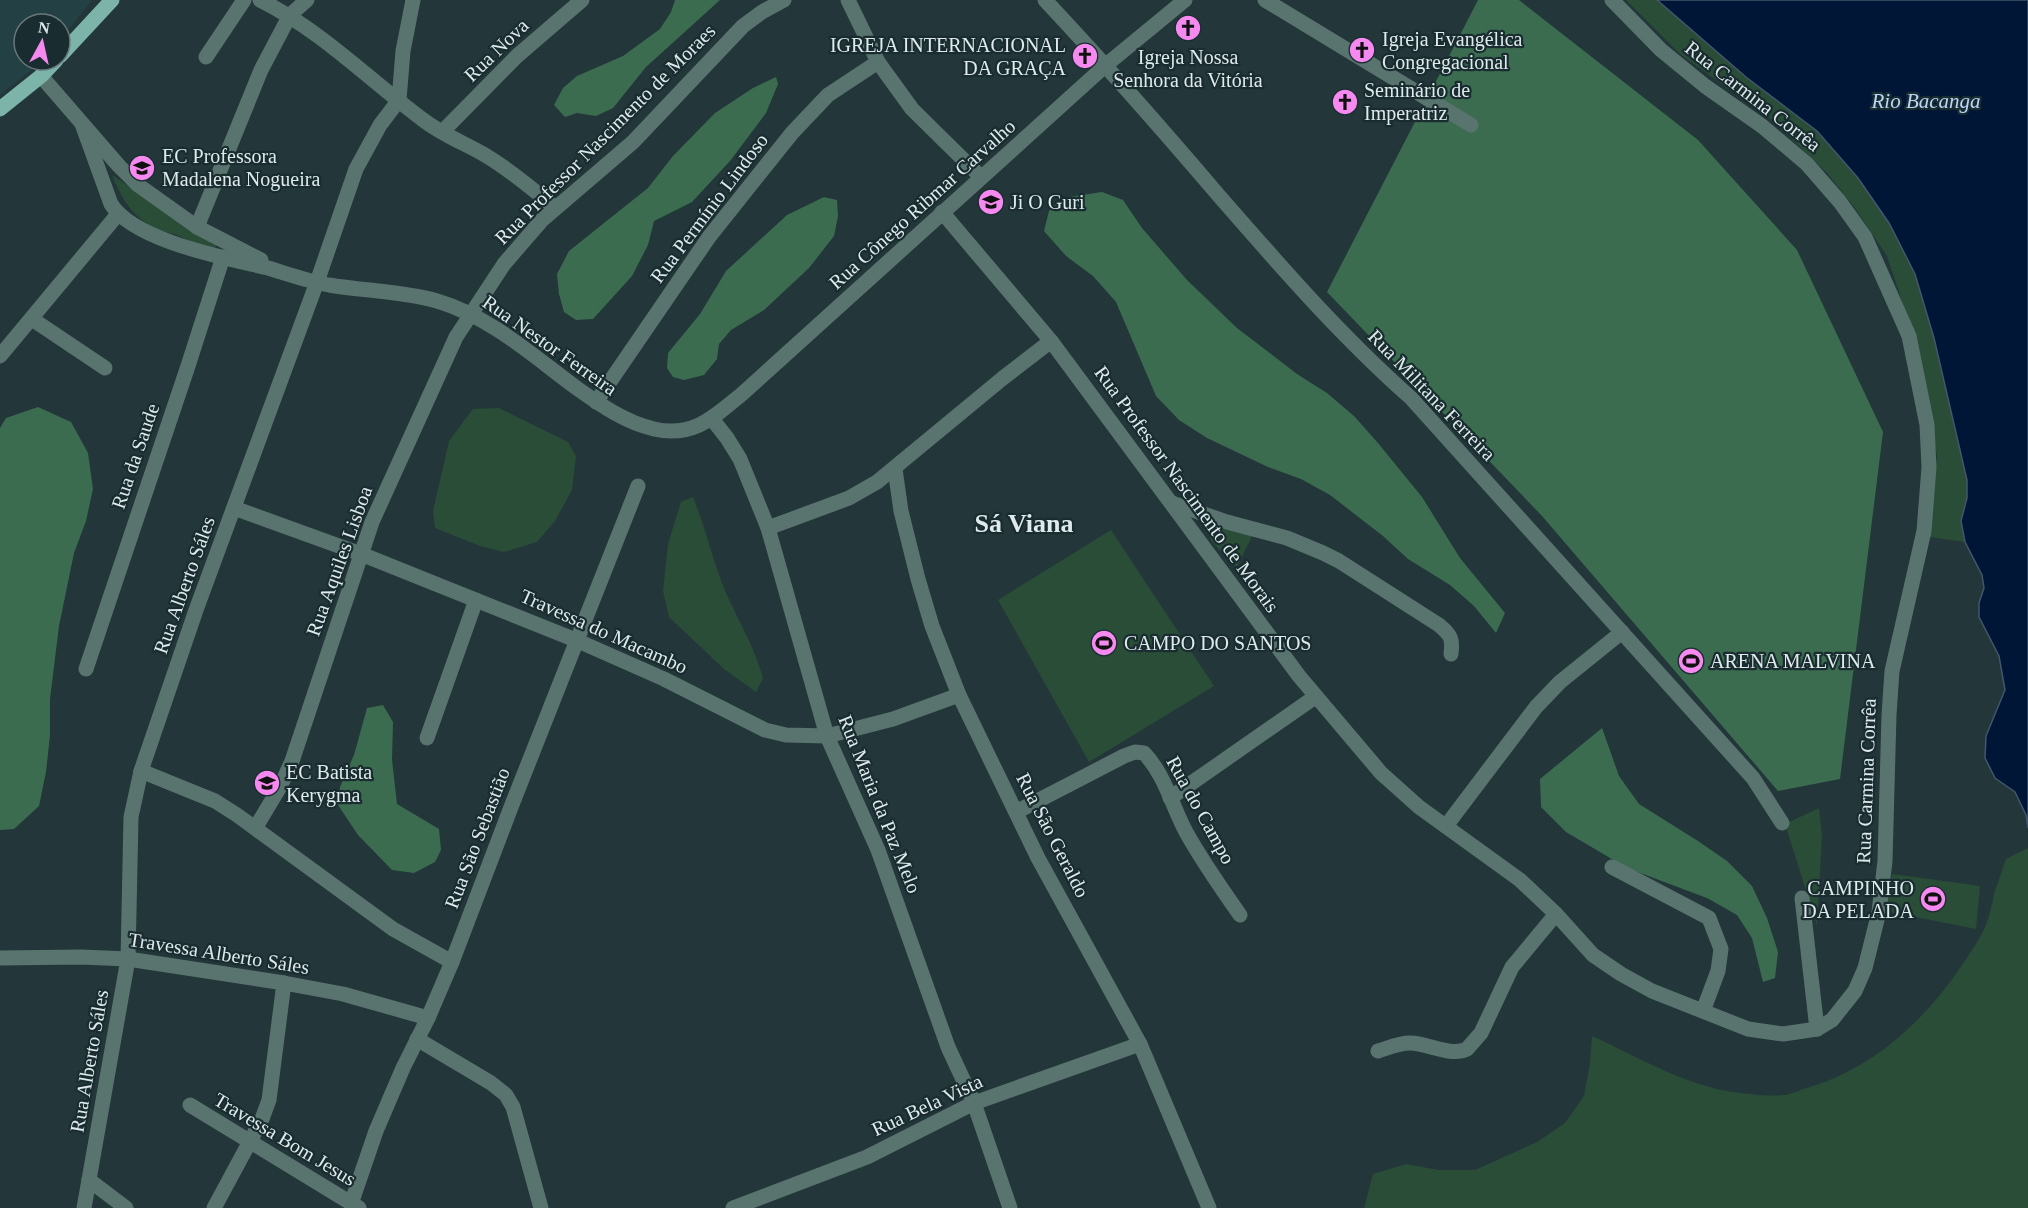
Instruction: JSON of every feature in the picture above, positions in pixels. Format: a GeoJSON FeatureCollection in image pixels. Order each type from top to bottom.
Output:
{"type":"FeatureCollection","features":[{"type":"Feature","properties":{"kind":"main road"},"geometry":{"type":"LineString","coordinates":[[72,43],[112,0]]}},
{"type":"Feature","properties":{"kind":"main road"},"geometry":{"type":"LineString","coordinates":[[0,109],[45,72]]}},
{"type":"Feature","properties":{"kind":"street"},"geometry":{"type":"LineString","coordinates":[[206,57],[244,0]]}},
{"type":"Feature","properties":{"kind":"street"},"geometry":{"type":"LineString","coordinates":[[260,0],[290,15],[347,57],[424,121],[487,156],[519,178],[555,208]]}},
{"type":"Feature","properties":{"kind":"street"},"geometry":{"type":"LineString","coordinates":[[197,227],[261,70],[290,15],[307,0]]}},
{"type":"Feature","properties":{"kind":"street"},"geometry":{"type":"LineString","coordinates":[[399,100],[403,51],[413,0]]}},
{"type":"Feature","properties":{"kind":"street","name":"Rua Nova"},"geometry":{"type":"LineString","coordinates":[[442,132],[517,56],[582,0]]}},
{"type":"Feature","properties":{"kind":"street","name":"Rua Professor Nascimento de Moraes"},"geometry":{"type":"LineString","coordinates":[[470,313],[504,264],[555,208],[633,141],[743,26],[784,0]]}},
{"type":"Feature","properties":{"kind":"street"},"geometry":{"type":"LineString","coordinates":[[848,0],[878,62],[912,109],[981,177]]}},
{"type":"Feature","properties":{"kind":"street","name":"Rua Militana Ferreira"},"geometry":{"type":"LineString","coordinates":[[1045,0],[1106,65],[1302,291],[1376,368],[1411,398],[1753,778],[1782,823]]}},
{"type":"Feature","properties":{"kind":"street","name":"Rua Cônego Ribmar Carvalho"},"geometry":{"type":"LineString","coordinates":[[682,432],[712,419],[822,323],[1106,65],[1185,0]]}},
{"type":"Feature","properties":{"kind":"street"},"geometry":{"type":"LineString","coordinates":[[1265,0],[1471,125]]}},
{"type":"Feature","properties":{"kind":"street","name":"Rua Carmina Corrêa"},"geometry":{"type":"LineString","coordinates":[[1612,0],[1662,50],[1705,86],[1762,126],[1807,164],[1840,202],[1865,237],[1909,336],[1927,425],[1929,467],[1923,531],[1892,671],[1885,861],[1879,912],[1866,969],[1855,991],[1832,1020],[1816,1029],[1783,1034],[1748,1029],[1652,991]]}},
{"type":"Feature","properties":{"kind":"street","name":"Rua Permínio Lindoso"},"geometry":{"type":"LineString","coordinates":[[596,402],[709,237],[792,133],[828,95],[878,62]]}},
{"type":"Feature","properties":{"kind":"street","name":"Rua Nestor Ferreira"},"geometry":{"type":"LineString","coordinates":[[41,76],[138,185],[197,227],[288,274]]}},
{"type":"Feature","properties":{"kind":"street","name":"Rua Alberto Sáles"},"geometry":{"type":"LineString","coordinates":[[84,1208],[128,959],[131,817],[141,771],[356,169],[380,125],[399,100]]}},
{"type":"Feature","properties":{"kind":"street","name":"Rua Nestor Ferreira"},"geometry":{"type":"LineString","coordinates":[[82,124],[111,204],[118,214],[140,229],[183,246],[317,282],[419,296],[470,313],[510,337],[609,411],[636,424],[668,432],[682,432]]}},
{"type":"Feature","properties":{"kind":"street","name":"Rua Professor Nascimento de Morais"},"geometry":{"type":"LineString","coordinates":[[942,212],[1051,341],[1315,697],[1381,773],[1419,807],[1520,880],[1556,914],[1593,955],[1652,991]]}},
{"type":"Feature","properties":{"kind":"street"},"geometry":{"type":"LineString","coordinates":[[0,356],[118,214]]}},
{"type":"Feature","properties":{"kind":"street","name":"Rua da Saude"},"geometry":{"type":"LineString","coordinates":[[86,669],[223,257]]}},
{"type":"Feature","properties":{"kind":"street","name":"Rua Aquiles Lisboa"},"geometry":{"type":"LineString","coordinates":[[256,827],[281,785],[292,761],[372,522],[456,336],[470,313]]}},
{"type":"Feature","properties":{"kind":"street"},"geometry":{"type":"LineString","coordinates":[[32,319],[105,368]]}},
{"type":"Feature","properties":{"kind":"street"},"geometry":{"type":"LineString","coordinates":[[768,528],[849,498],[877,482],[1051,341]]}},
{"type":"Feature","properties":{"kind":"street","name":"Rua Maria da Paz Melo"},"geometry":{"type":"LineString","coordinates":[[712,419],[740,459],[768,528],[827,736],[878,850],[948,1047],[974,1103],[1010,1208]]}},
{"type":"Feature","properties":{"kind":"street","name":"Rua São Geraldo"},"geometry":{"type":"LineString","coordinates":[[895,469],[901,511],[918,579],[932,626],[959,695],[1038,858],[1140,1044],[1209,1208]]}},
{"type":"Feature","properties":{"kind":"street","name":"Rua São Sebastião"},"geometry":{"type":"LineString","coordinates":[[355,1206],[376,1131],[452,963],[638,486]]}},
{"type":"Feature","properties":{"kind":"street"},"geometry":{"type":"LineString","coordinates":[[1172,503],[1227,522],[1287,537],[1340,561],[1450,634],[1453,642],[1451,654]]}},
{"type":"Feature","properties":{"kind":"street","name":"Travessa do Macambo"},"geometry":{"type":"LineString","coordinates":[[234,508],[362,554],[578,641],[664,679],[765,730],[786,735],[827,736],[893,719],[959,695]]}},
{"type":"Feature","properties":{"kind":"street"},"geometry":{"type":"LineString","coordinates":[[427,738],[476,600]]}},
{"type":"Feature","properties":{"kind":"street"},"geometry":{"type":"LineString","coordinates":[[1446,826],[1536,707],[1560,682],[1622,632]]}},
{"type":"Feature","properties":{"kind":"street"},"geometry":{"type":"LineString","coordinates":[[1170,798],[1315,697]]}},
{"type":"Feature","properties":{"kind":"street","name":"Rua do Campo"},"geometry":{"type":"LineString","coordinates":[[1016,812],[1135,752],[1144,753],[1160,776],[1185,830],[1207,868],[1240,915]]}},
{"type":"Feature","properties":{"kind":"street"},"geometry":{"type":"LineString","coordinates":[[141,771],[214,801],[256,827],[393,929],[452,963]]}},
{"type":"Feature","properties":{"kind":"street"},"geometry":{"type":"LineString","coordinates":[[1612,867],[1709,918],[1721,949],[1718,971],[1703,1011]]}},
{"type":"Feature","properties":{"kind":"street"},"geometry":{"type":"LineString","coordinates":[[1802,898],[1816,1029]]}},
{"type":"Feature","properties":{"kind":"street"},"geometry":{"type":"LineString","coordinates":[[1378,1052],[1412,1043],[1454,1051],[1467,1049],[1481,1033],[1512,967],[1556,914]]}},
{"type":"Feature","properties":{"kind":"street","name":"Travessa Alberto Sáles"},"geometry":{"type":"LineString","coordinates":[[0,958],[128,959],[353,996],[428,1018]]}},
{"type":"Feature","properties":{"kind":"street"},"geometry":{"type":"LineString","coordinates":[[214,1208],[262,1119],[268,1100],[284,983]]}},
{"type":"Feature","properties":{"kind":"street"},"geometry":{"type":"LineString","coordinates":[[417,1039],[491,1083],[506,1095],[513,1107],[542,1208]]}},
{"type":"Feature","properties":{"kind":"street","name":"Rua Bela Vista"},"geometry":{"type":"LineString","coordinates":[[733,1208],[867,1157],[974,1103],[1140,1044]]}},
{"type":"Feature","properties":{"kind":"street","name":"Travessa Bom Jesus"},"geometry":{"type":"LineString","coordinates":[[189,1105],[355,1206]]}},
{"type":"Feature","properties":{"kind":"street"},"geometry":{"type":"LineString","coordinates":[[89,1180],[126,1208]]}},
{"type":"Feature","properties":{"kind":"shaded area"},"geometry":{"type":"Polygon","coordinates":[[[0,0],[92,0],[72,25],[72,12],[12,12],[12,72],[29,72],[0,95],[0,0]]]}},
{"type":"Feature","properties":{"kind":"green space"},"geometry":{"type":"Polygon","coordinates":[[[675,0],[720,0],[646,67],[613,108],[596,116],[577,113],[565,117],[554,105],[563,88],[577,76],[623,56],[660,29],[671,12],[675,0]]]}},
{"type":"Feature","properties":{"kind":"green space"},"geometry":{"type":"Polygon","coordinates":[[[1478,0],[1519,0],[1698,140],[1797,250],[1883,432],[1840,779],[1778,791],[1542,516],[1327,292],[1478,0]]]}},
{"type":"Feature","properties":{"kind":"green space"},"geometry":{"type":"Polygon","coordinates":[[[1626,0],[1657,0],[1746,77],[1817,131],[1855,174],[1889,223],[1915,274],[1934,338],[1967,480],[1967,498],[1961,521],[1965,542],[1929,537],[1937,456],[1917,346],[1887,256],[1854,207],[1828,174],[1768,117],[1680,54],[1626,0]]]}},
{"type":"Feature","properties":{"kind":"green space"},"geometry":{"type":"Polygon","coordinates":[[[776,77],[778,84],[766,113],[730,161],[692,202],[654,221],[648,245],[632,276],[593,319],[576,320],[564,312],[557,274],[569,251],[648,188],[673,156],[715,113],[753,88],[776,77]]]}},
{"type":"Feature","properties":{"kind":"green space"},"geometry":{"type":"Polygon","coordinates":[[[112,175],[217,245],[215,248],[201,246],[157,229],[141,219],[119,192],[112,175]]]}},
{"type":"Feature","properties":{"kind":"green space"},"geometry":{"type":"Polygon","coordinates":[[[1102,192],[1123,200],[1142,228],[1187,280],[1237,328],[1297,374],[1327,393],[1354,416],[1422,497],[1460,558],[1505,613],[1496,633],[1474,606],[1450,585],[1408,559],[1383,536],[1330,495],[1301,479],[1268,467],[1207,438],[1179,420],[1156,396],[1116,302],[1093,276],[1066,256],[1044,231],[1049,211],[1062,198],[1102,192]]]}},
{"type":"Feature","properties":{"kind":"green space"},"geometry":{"type":"Polygon","coordinates":[[[824,197],[837,200],[838,216],[834,236],[809,268],[764,310],[731,330],[719,344],[717,359],[704,375],[684,380],[673,377],[667,368],[668,353],[700,314],[726,271],[787,215],[824,197]]]}},
{"type":"Feature","properties":{"kind":"green space"},"geometry":{"type":"Polygon","coordinates":[[[38,407],[71,422],[88,453],[93,489],[86,521],[74,553],[59,626],[50,699],[50,735],[46,772],[39,806],[14,829],[0,830],[0,428],[6,418],[38,407]]]}},
{"type":"Feature","properties":{"kind":"green space"},"geometry":{"type":"Polygon","coordinates":[[[499,408],[568,442],[576,456],[572,490],[555,521],[537,542],[504,552],[480,546],[435,528],[433,511],[449,441],[473,409],[499,408]]]}},
{"type":"Feature","properties":{"kind":"green space"},"geometry":{"type":"Polygon","coordinates":[[[693,497],[721,581],[760,667],[763,678],[756,692],[724,669],[669,617],[663,591],[668,544],[681,502],[693,497]]]}},
{"type":"Feature","properties":{"kind":"green space"},"geometry":{"type":"Polygon","coordinates":[[[1195,505],[1255,530],[1237,567],[1212,542],[1195,505]]]}},
{"type":"Feature","properties":{"kind":"green space","name":"CAMPO DO SANTOS"},"geometry":{"type":"Polygon","coordinates":[[[1111,530],[1214,686],[1089,762],[998,600],[1111,530]]]}},
{"type":"Feature","properties":{"kind":"green space"},"geometry":{"type":"Polygon","coordinates":[[[383,705],[393,722],[392,760],[397,804],[439,829],[441,850],[435,862],[414,873],[392,870],[358,835],[338,805],[340,787],[354,755],[367,708],[383,705]]]}},
{"type":"Feature","properties":{"kind":"green space"},"geometry":{"type":"Polygon","coordinates":[[[1602,728],[1619,776],[1639,804],[1727,861],[1752,886],[1767,918],[1778,952],[1775,978],[1763,982],[1752,938],[1737,915],[1707,898],[1627,868],[1566,832],[1541,807],[1540,779],[1602,728]]]}},
{"type":"Feature","properties":{"kind":"green space"},"geometry":{"type":"Polygon","coordinates":[[[1819,808],[1822,836],[1817,925],[1785,824],[1819,808]]]}},
{"type":"Feature","properties":{"kind":"green space"},"geometry":{"type":"Polygon","coordinates":[[[2028,848],[2028,1208],[1364,1208],[1373,1174],[1406,1164],[1439,1170],[1475,1170],[1537,1142],[1565,1123],[1584,1096],[1592,1036],[1684,1079],[1717,1089],[1742,1093],[1788,1094],[1830,1080],[1852,1069],[1892,1043],[1943,991],[1983,931],[2006,859],[2028,848]]]}},
{"type":"Feature","properties":{"kind":"green space","name":"CAMPINHO DA PELADA"},"geometry":{"type":"Polygon","coordinates":[[[1892,874],[1980,886],[1976,929],[1885,911],[1892,874]]]}},
{"type":"Feature","properties":{"kind":"water","name":"Rio Bacanga"},"geometry":{"type":"Polygon","coordinates":[[[1657,0],[2028,0],[2028,828],[2026,815],[2015,792],[1995,778],[1985,758],[1986,736],[2005,690],[1999,656],[1979,617],[1979,603],[1984,588],[1982,575],[1965,542],[1961,521],[1967,498],[1967,480],[1934,338],[1915,274],[1889,223],[1858,178],[1817,131],[1746,77],[1657,0]]]}},
{"type":"Feature","properties":{"kind":"place","name":"Igreja Nossa Senhora da Vitória"},"geometry":{"type":"Point","coordinates":[1188,28]}},
{"type":"Feature","properties":{"kind":"place","name":"Igreja Evangélica Congregacional"},"geometry":{"type":"Point","coordinates":[1362,50]}},
{"type":"Feature","properties":{"kind":"place","name":"IGREJA INTERNACIONAL DA GRAÇA"},"geometry":{"type":"Point","coordinates":[1085,56]}},
{"type":"Feature","properties":{"kind":"place","name":"Seminário de Imperatriz"},"geometry":{"type":"Point","coordinates":[1345,102]}},
{"type":"Feature","properties":{"kind":"place","name":"EC Professora Madalena Nogueira"},"geometry":{"type":"Point","coordinates":[142,168]}},
{"type":"Feature","properties":{"kind":"place","name":"Ji O Guri"},"geometry":{"type":"Point","coordinates":[991,202]}},
{"type":"Feature","properties":{"kind":"place","name":"CAMPO DO SANTOS"},"geometry":{"type":"Point","coordinates":[1104,643]}},
{"type":"Feature","properties":{"kind":"place","name":"ARENA MALVINA"},"geometry":{"type":"Point","coordinates":[1691,661]}},
{"type":"Feature","properties":{"kind":"place","name":"EC Batista Kerygma"},"geometry":{"type":"Point","coordinates":[267,783]}},
{"type":"Feature","properties":{"kind":"place","name":"CAMPINHO DA PELADA"},"geometry":{"type":"Point","coordinates":[1933,899]}},
{"type":"Feature","properties":{"kind":"district","name":"Sá Viana"},"geometry":{"type":"Point","coordinates":[1024,523]}}]}
